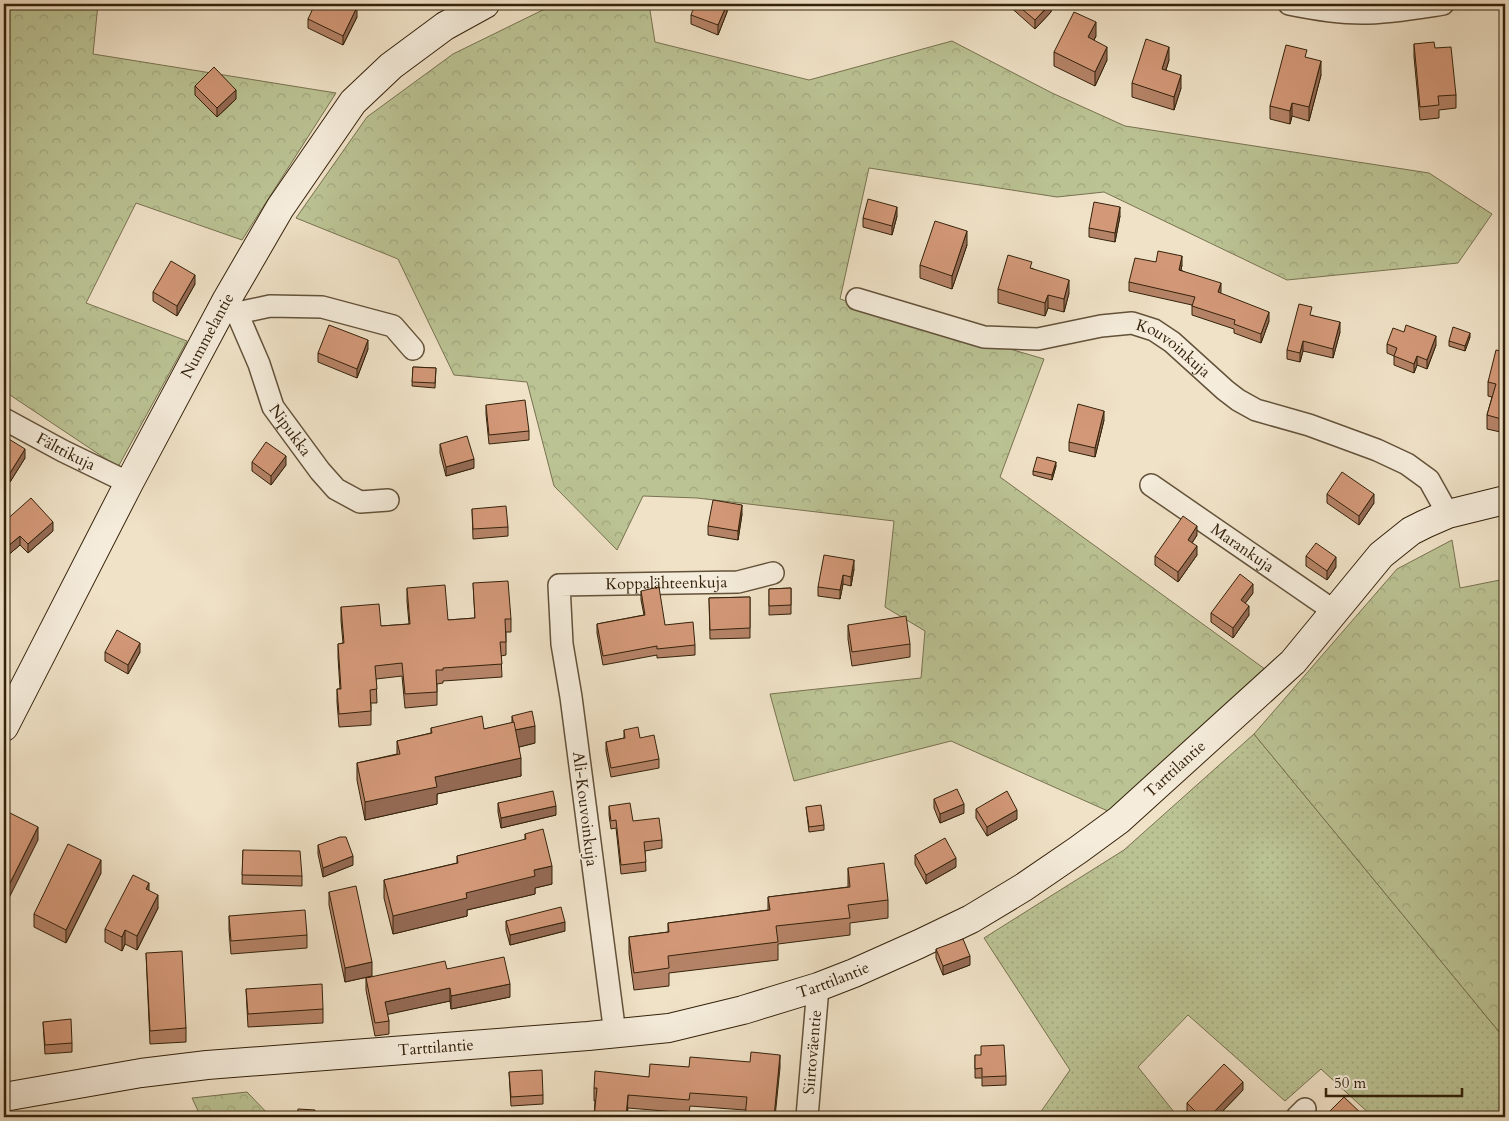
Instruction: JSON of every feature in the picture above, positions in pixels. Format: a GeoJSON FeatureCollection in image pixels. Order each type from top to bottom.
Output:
{"type":"FeatureCollection","features":[{"type":"Feature","properties":{"kind":"street","name":"Nummelantie"},"geometry":{"type":"LineString","coordinates":[[4,727],[130,483],[232,307],[280,208],[354,102],[391,66],[445,26],[485,4]]}},
{"type":"Feature","properties":{"kind":"street"},"geometry":{"type":"LineString","coordinates":[[1289,4],[1317,10],[1362,13],[1443,4]]}},
{"type":"Feature","properties":{"kind":"street","name":"Kouvoinkuja"},"geometry":{"type":"LineString","coordinates":[[857,299],[984,336],[1038,338],[1101,326],[1132,323],[1154,330],[1172,342],[1232,395],[1256,410],[1308,425],[1377,450],[1407,464],[1429,480],[1448,514]]}},
{"type":"Feature","properties":{"kind":"street"},"geometry":{"type":"LineString","coordinates":[[232,307],[322,307],[393,326],[413,349]]}},
{"type":"Feature","properties":{"kind":"street","name":"Nipukka"},"geometry":{"type":"LineString","coordinates":[[232,307],[259,364],[274,407],[320,471],[336,489],[360,502],[388,500]]}},
{"type":"Feature","properties":{"kind":"street","name":"Fälttikuja"},"geometry":{"type":"LineString","coordinates":[[4,419],[63,451],[130,483]]}},
{"type":"Feature","properties":{"kind":"street","name":"Marankuja"},"geometry":{"type":"LineString","coordinates":[[1151,485],[1334,611]]}},
{"type":"Feature","properties":{"kind":"street","name":"Tarttilantie"},"geometry":{"type":"LineString","coordinates":[[4,1097],[131,1075],[207,1065],[615,1034],[678,1026],[743,1010],[818,987],[854,973],[971,919],[1024,887],[1112,825],[1293,662],[1381,555],[1411,532],[1448,514],[1505,500]]}},
{"type":"Feature","properties":{"kind":"street","name":"Koppalähteenkuja"},"geometry":{"type":"LineString","coordinates":[[559,585],[738,582],[772,573]]}},
{"type":"Feature","properties":{"kind":"street","name":"Ali-Kouvoinkuja"},"geometry":{"type":"LineString","coordinates":[[559,585],[562,644],[571,697],[615,1034]]}},
{"type":"Feature","properties":{"kind":"street","name":"Siirtoväentie"},"geometry":{"type":"LineString","coordinates":[[806,1117],[818,987]]}},
{"type":"Feature","properties":{"kind":"green space"},"geometry":{"type":"Polygon","coordinates":[[[4,4],[98,4],[93,54],[336,93],[242,240],[136,203],[86,303],[187,341],[118,467],[4,391],[4,4]]]}},
{"type":"Feature","properties":{"kind":"green space"},"geometry":{"type":"Polygon","coordinates":[[[555,4],[649,4],[655,42],[809,80],[952,41],[1052,93],[1125,126],[1429,173],[1492,214],[1458,263],[1287,280],[1104,192],[1057,197],[869,168],[840,299],[1044,359],[1000,477],[1269,672],[1110,812],[951,741],[794,781],[770,694],[921,678],[925,631],[885,607],[894,521],[697,498],[643,496],[617,550],[554,486],[527,382],[454,375],[398,259],[296,218],[367,117],[453,54],[555,4]]]}},
{"type":"Feature","properties":{"kind":"green space"},"geometry":{"type":"Polygon","coordinates":[[[1452,540],[1460,588],[1505,579],[1505,1039],[1254,734],[1397,569],[1452,540]]]}},
{"type":"Feature","properties":{"kind":"green space"},"geometry":{"type":"Polygon","coordinates":[[[1254,734],[1505,1039],[1505,1117],[1373,1117],[1321,1069],[1285,1101],[1188,1015],[1138,1067],[1178,1117],[1052,1117],[1040,1113],[1070,1070],[984,938],[1124,850],[1254,734]]]}},
{"type":"Feature","properties":{"kind":"green space"},"geometry":{"type":"Polygon","coordinates":[[[247,1092],[271,1117],[201,1117],[192,1098],[247,1092]]]}},
{"type":"Feature","properties":{"kind":"building"},"geometry":{"type":"Polygon","coordinates":[[[315,4],[349,4],[357,7],[343,36],[308,19],[315,4]]]}},
{"type":"Feature","properties":{"kind":"building"},"geometry":{"type":"Polygon","coordinates":[[[695,4],[727,4],[718,25],[691,15],[695,4]]]}},
{"type":"Feature","properties":{"kind":"building"},"geometry":{"type":"Polygon","coordinates":[[[1016,4],[1050,4],[1035,20],[1016,4]]]}},
{"type":"Feature","properties":{"kind":"building"},"geometry":{"type":"Polygon","coordinates":[[[1074,12],[1096,22],[1088,37],[1107,47],[1095,72],[1054,52],[1074,12]]]}},
{"type":"Feature","properties":{"kind":"building"},"geometry":{"type":"Polygon","coordinates":[[[1146,39],[1169,47],[1162,69],[1181,75],[1174,97],[1132,83],[1146,39]]]}},
{"type":"Feature","properties":{"kind":"building"},"geometry":{"type":"Polygon","coordinates":[[[1434,42],[1435,48],[1451,47],[1456,95],[1438,96],[1439,105],[1420,107],[1414,44],[1434,42]]]}},
{"type":"Feature","properties":{"kind":"building"},"geometry":{"type":"Polygon","coordinates":[[[1286,45],[1307,50],[1305,57],[1321,61],[1309,107],[1292,103],[1290,111],[1270,106],[1286,45]]]}},
{"type":"Feature","properties":{"kind":"building"},"geometry":{"type":"Polygon","coordinates":[[[214,67],[236,90],[217,108],[195,86],[214,67]]]}},
{"type":"Feature","properties":{"kind":"building"},"geometry":{"type":"Polygon","coordinates":[[[868,199],[897,207],[892,226],[863,218],[868,199]]]}},
{"type":"Feature","properties":{"kind":"building"},"geometry":{"type":"Polygon","coordinates":[[[1094,202],[1120,207],[1115,233],[1089,228],[1094,202]]]}},
{"type":"Feature","properties":{"kind":"building"},"geometry":{"type":"Polygon","coordinates":[[[935,221],[967,231],[952,276],[920,265],[935,221]]]}},
{"type":"Feature","properties":{"kind":"building"},"geometry":{"type":"Polygon","coordinates":[[[1158,251],[1182,256],[1179,270],[1221,283],[1218,292],[1269,312],[1261,334],[1234,324],[1235,320],[1192,306],[1195,297],[1129,282],[1135,258],[1156,262],[1158,251]]]}},
{"type":"Feature","properties":{"kind":"building"},"geometry":{"type":"Polygon","coordinates":[[[1008,255],[1032,262],[1030,268],[1069,280],[1064,299],[1048,295],[1045,303],[998,289],[1008,255]]]}},
{"type":"Feature","properties":{"kind":"building"},"geometry":{"type":"Polygon","coordinates":[[[171,261],[195,275],[177,306],[153,292],[171,261]]]}},
{"type":"Feature","properties":{"kind":"building"},"geometry":{"type":"Polygon","coordinates":[[[1299,304],[1312,307],[1310,315],[1340,322],[1333,349],[1303,341],[1300,353],[1287,350],[1299,304]]]}},
{"type":"Feature","properties":{"kind":"building"},"geometry":{"type":"Polygon","coordinates":[[[329,325],[368,340],[357,369],[318,353],[329,325]]]}},
{"type":"Feature","properties":{"kind":"building"},"geometry":{"type":"Polygon","coordinates":[[[1406,325],[1436,336],[1427,360],[1417,356],[1414,364],[1394,356],[1397,348],[1387,344],[1393,328],[1404,332],[1406,325]]]}},
{"type":"Feature","properties":{"kind":"building"},"geometry":{"type":"Polygon","coordinates":[[[1453,327],[1470,333],[1465,346],[1449,341],[1453,327]]]}},
{"type":"Feature","properties":{"kind":"building"},"geometry":{"type":"Polygon","coordinates":[[[1496,350],[1505,352],[1505,420],[1487,415],[1496,384],[1488,382],[1496,350]]]}},
{"type":"Feature","properties":{"kind":"building"},"geometry":{"type":"Polygon","coordinates":[[[413,367],[436,368],[435,383],[412,382],[413,367]]]}},
{"type":"Feature","properties":{"kind":"building"},"geometry":{"type":"Polygon","coordinates":[[[525,400],[529,431],[489,435],[486,405],[525,400]]]}},
{"type":"Feature","properties":{"kind":"building"},"geometry":{"type":"Polygon","coordinates":[[[1078,404],[1104,411],[1095,448],[1069,442],[1078,404]]]}},
{"type":"Feature","properties":{"kind":"building"},"geometry":{"type":"Polygon","coordinates":[[[4,436],[25,449],[10,473],[4,469],[4,436]]]}},
{"type":"Feature","properties":{"kind":"building"},"geometry":{"type":"Polygon","coordinates":[[[467,436],[474,459],[446,467],[440,444],[467,436]]]}},
{"type":"Feature","properties":{"kind":"building"},"geometry":{"type":"Polygon","coordinates":[[[266,442],[286,456],[271,476],[252,462],[266,442]]]}},
{"type":"Feature","properties":{"kind":"building"},"geometry":{"type":"Polygon","coordinates":[[[1037,457],[1056,462],[1052,475],[1033,471],[1037,457]]]}},
{"type":"Feature","properties":{"kind":"building"},"geometry":{"type":"Polygon","coordinates":[[[1342,472],[1374,494],[1359,516],[1327,494],[1342,472]]]}},
{"type":"Feature","properties":{"kind":"building"},"geometry":{"type":"Polygon","coordinates":[[[31,498],[53,522],[28,544],[20,536],[7,547],[4,544],[4,522],[31,498]]]}},
{"type":"Feature","properties":{"kind":"building"},"geometry":{"type":"Polygon","coordinates":[[[713,500],[742,505],[738,531],[708,526],[713,500]]]}},
{"type":"Feature","properties":{"kind":"building"},"geometry":{"type":"Polygon","coordinates":[[[506,506],[508,527],[473,529],[472,509],[506,506]]]}},
{"type":"Feature","properties":{"kind":"building"},"geometry":{"type":"Polygon","coordinates":[[[1183,516],[1197,526],[1188,540],[1197,546],[1178,572],[1155,556],[1183,516]]]}},
{"type":"Feature","properties":{"kind":"building"},"geometry":{"type":"Polygon","coordinates":[[[1316,543],[1336,557],[1327,571],[1306,556],[1316,543]]]}},
{"type":"Feature","properties":{"kind":"building"},"geometry":{"type":"Polygon","coordinates":[[[824,555],[854,560],[851,577],[843,575],[840,590],[818,587],[824,555]]]}},
{"type":"Feature","properties":{"kind":"building"},"geometry":{"type":"Polygon","coordinates":[[[1240,574],[1253,584],[1241,600],[1249,606],[1233,628],[1211,613],[1240,574]]]}},
{"type":"Feature","properties":{"kind":"building"},"geometry":{"type":"Polygon","coordinates":[[[508,581],[511,619],[505,619],[506,642],[500,642],[502,664],[436,670],[437,692],[405,694],[402,663],[375,666],[377,689],[370,690],[371,711],[339,714],[337,689],[341,689],[338,644],[344,643],[341,607],[379,604],[381,626],[410,624],[407,588],[445,585],[448,620],[475,618],[473,583],[508,581]]]}},
{"type":"Feature","properties":{"kind":"building"},"geometry":{"type":"Polygon","coordinates":[[[659,587],[665,625],[693,622],[695,645],[657,649],[657,646],[603,656],[597,624],[645,615],[641,591],[659,587]]]}},
{"type":"Feature","properties":{"kind":"building"},"geometry":{"type":"Polygon","coordinates":[[[791,588],[791,605],[769,606],[769,589],[791,588]]]}},
{"type":"Feature","properties":{"kind":"building"},"geometry":{"type":"Polygon","coordinates":[[[750,597],[750,628],[710,630],[709,598],[750,597]]]}},
{"type":"Feature","properties":{"kind":"building"},"geometry":{"type":"Polygon","coordinates":[[[906,616],[910,644],[852,652],[848,625],[906,616]]]}},
{"type":"Feature","properties":{"kind":"building"},"geometry":{"type":"Polygon","coordinates":[[[117,630],[140,643],[128,665],[105,652],[117,630]]]}},
{"type":"Feature","properties":{"kind":"building"},"geometry":{"type":"Polygon","coordinates":[[[532,711],[535,726],[515,730],[512,716],[532,711]]]}},
{"type":"Feature","properties":{"kind":"building"},"geometry":{"type":"Polygon","coordinates":[[[482,716],[484,729],[514,722],[521,758],[435,777],[437,787],[365,802],[357,763],[400,754],[397,741],[432,733],[431,728],[482,716]]]}},
{"type":"Feature","properties":{"kind":"building"},"geometry":{"type":"Polygon","coordinates":[[[638,727],[640,738],[654,735],[659,759],[611,768],[606,742],[625,738],[624,730],[638,727]]]}},
{"type":"Feature","properties":{"kind":"building"},"geometry":{"type":"Polygon","coordinates":[[[957,789],[964,804],[940,814],[934,799],[957,789]]]}},
{"type":"Feature","properties":{"kind":"building"},"geometry":{"type":"Polygon","coordinates":[[[553,791],[556,806],[501,818],[498,803],[553,791]]]}},
{"type":"Feature","properties":{"kind":"building"},"geometry":{"type":"Polygon","coordinates":[[[1007,791],[1017,810],[987,827],[976,809],[1007,791]]]}},
{"type":"Feature","properties":{"kind":"building"},"geometry":{"type":"Polygon","coordinates":[[[630,803],[633,821],[659,818],[662,840],[644,842],[646,862],[621,865],[616,820],[611,821],[609,806],[630,803]]]}},
{"type":"Feature","properties":{"kind":"building"},"geometry":{"type":"Polygon","coordinates":[[[821,805],[824,825],[809,827],[806,807],[821,805]]]}},
{"type":"Feature","properties":{"kind":"building"},"geometry":{"type":"Polygon","coordinates":[[[6,811],[38,827],[4,895],[4,816],[6,811]]]}},
{"type":"Feature","properties":{"kind":"building"},"geometry":{"type":"Polygon","coordinates":[[[543,829],[552,866],[534,870],[535,876],[466,893],[467,898],[393,916],[384,880],[458,863],[457,856],[526,839],[525,834],[543,829]]]}},
{"type":"Feature","properties":{"kind":"building"},"geometry":{"type":"Polygon","coordinates":[[[340,837],[346,837],[353,856],[323,868],[318,845],[340,837]]]}},
{"type":"Feature","properties":{"kind":"building"},"geometry":{"type":"Polygon","coordinates":[[[945,838],[956,858],[926,875],[915,855],[945,838]]]}},
{"type":"Feature","properties":{"kind":"building"},"geometry":{"type":"Polygon","coordinates":[[[68,844],[101,860],[66,930],[34,914],[68,844]]]}},
{"type":"Feature","properties":{"kind":"building"},"geometry":{"type":"Polygon","coordinates":[[[243,850],[300,851],[302,876],[242,875],[243,850]]]}},
{"type":"Feature","properties":{"kind":"building"},"geometry":{"type":"Polygon","coordinates":[[[884,863],[888,900],[848,905],[850,918],[776,926],[778,942],[668,956],[669,968],[634,973],[629,937],[669,932],[668,923],[770,910],[768,897],[850,887],[848,868],[884,863]]]}},
{"type":"Feature","properties":{"kind":"building"},"geometry":{"type":"Polygon","coordinates":[[[133,875],[149,883],[146,889],[158,895],[137,936],[125,930],[122,937],[105,929],[133,875]]]}},
{"type":"Feature","properties":{"kind":"building"},"geometry":{"type":"Polygon","coordinates":[[[356,886],[372,962],[345,968],[329,892],[356,886]]]}},
{"type":"Feature","properties":{"kind":"building"},"geometry":{"type":"Polygon","coordinates":[[[561,907],[565,922],[510,935],[506,921],[561,907]]]}},
{"type":"Feature","properties":{"kind":"building"},"geometry":{"type":"Polygon","coordinates":[[[305,910],[307,935],[231,941],[229,916],[305,910]]]}},
{"type":"Feature","properties":{"kind":"building"},"geometry":{"type":"Polygon","coordinates":[[[963,939],[970,956],[943,966],[936,949],[963,939]]]}},
{"type":"Feature","properties":{"kind":"building"},"geometry":{"type":"Polygon","coordinates":[[[182,951],[186,1028],[150,1031],[146,953],[182,951]]]}},
{"type":"Feature","properties":{"kind":"building"},"geometry":{"type":"Polygon","coordinates":[[[504,957],[510,984],[451,996],[450,988],[385,1002],[389,1021],[375,1023],[366,978],[445,961],[447,969],[504,957]]]}},
{"type":"Feature","properties":{"kind":"building"},"geometry":{"type":"Polygon","coordinates":[[[322,984],[323,1009],[248,1014],[246,989],[322,984]]]}},
{"type":"Feature","properties":{"kind":"building"},"geometry":{"type":"Polygon","coordinates":[[[71,1019],[72,1043],[45,1045],[43,1022],[71,1019]]]}},
{"type":"Feature","properties":{"kind":"building"},"geometry":{"type":"Polygon","coordinates":[[[1004,1045],[1006,1076],[982,1077],[982,1068],[975,1069],[975,1055],[981,1055],[981,1046],[1004,1045]]]}},
{"type":"Feature","properties":{"kind":"building"},"geometry":{"type":"Polygon","coordinates":[[[751,1052],[780,1055],[774,1117],[745,1117],[747,1097],[690,1093],[689,1100],[628,1095],[626,1117],[594,1117],[597,1088],[594,1088],[595,1071],[649,1077],[650,1064],[689,1067],[690,1057],[750,1062],[751,1052]]]}},
{"type":"Feature","properties":{"kind":"building"},"geometry":{"type":"Polygon","coordinates":[[[1224,1064],[1243,1082],[1209,1117],[1201,1117],[1187,1103],[1224,1064]]]}},
{"type":"Feature","properties":{"kind":"building"},"geometry":{"type":"Polygon","coordinates":[[[542,1070],[543,1095],[511,1097],[509,1072],[542,1070]]]}},
{"type":"Feature","properties":{"kind":"building"},"geometry":{"type":"Polygon","coordinates":[[[1344,1097],[1365,1117],[1324,1117],[1344,1097]]]}},
{"type":"Feature","properties":{"kind":"building"},"geometry":{"type":"Polygon","coordinates":[[[298,1109],[315,1110],[314,1117],[297,1117],[298,1109]]]}},
{"type":"Feature","properties":{"kind":"building"},"geometry":{"type":"Polygon","coordinates":[[[959,1114],[959,1117],[906,1117],[906,1116],[959,1114]]]}}]}
